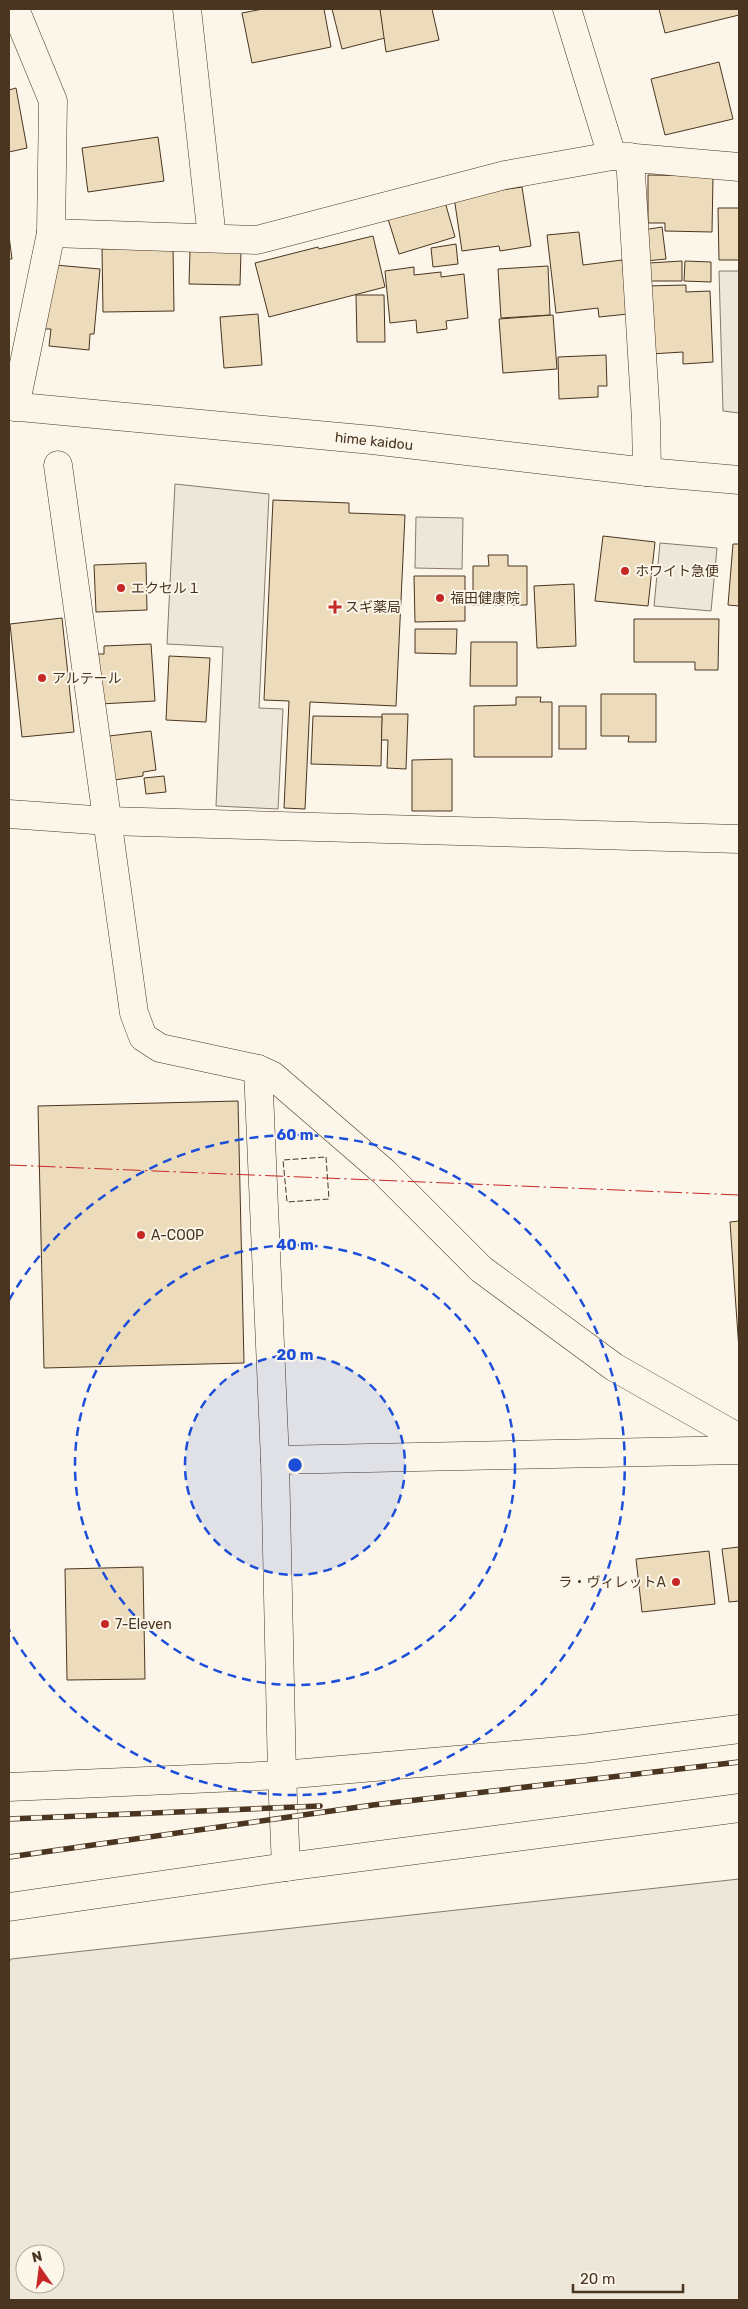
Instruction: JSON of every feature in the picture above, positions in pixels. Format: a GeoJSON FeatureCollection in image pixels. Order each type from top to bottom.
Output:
{"type":"FeatureCollection","features":[{"type":"Feature","properties":{"kind":"street"},"geometry":{"type":"LineString","coordinates":[[12,406],[52,233],[53,101],[15,9]]}},
{"type":"Feature","properties":{"kind":"street"},"geometry":{"type":"LineString","coordinates":[[187,9],[212,238]]}},
{"type":"Feature","properties":{"kind":"street"},"geometry":{"type":"LineString","coordinates":[[567,9],[621,156],[646,420],[647,472]]}},
{"type":"Feature","properties":{"kind":"street"},"geometry":{"type":"LineString","coordinates":[[52,233],[257,240],[505,175],[621,156],[739,167]]}},
{"type":"Feature","properties":{"kind":"street","name":"hime kaidou"},"geometry":{"type":"LineString","coordinates":[[12,406],[372,440],[647,472],[739,480]]}},
{"type":"Feature","properties":{"kind":"street"},"geometry":{"type":"LineString","coordinates":[[58,465],[134,1013],[143,1037],[160,1048],[258,1069],[273,1076],[384,1172],[481,1269],[614,1367],[739,1438]]}},
{"type":"Feature","properties":{"kind":"street"},"geometry":{"type":"LineString","coordinates":[[9,814],[108,821],[739,839]]}},
{"type":"Feature","properties":{"kind":"street"},"geometry":{"type":"LineString","coordinates":[[258,1069],[275,1460],[282,1775],[286,1867]]}},
{"type":"Feature","properties":{"kind":"street"},"geometry":{"type":"LineString","coordinates":[[275,1460],[739,1450]]}},
{"type":"Feature","properties":{"kind":"street"},"geometry":{"type":"LineString","coordinates":[[9,1787],[282,1775],[583,1748],[739,1729]]}},
{"type":"Feature","properties":{"kind":"street"},"geometry":{"type":"LineString","coordinates":[[9,1907],[286,1867],[739,1808]]}},
{"type":"Feature","properties":{"kind":"shaded area"},"geometry":{"type":"Polygon","coordinates":[[[719,271],[739,271],[739,413],[723,411],[719,271]]]}},
{"type":"Feature","properties":{"kind":"shaded area"},"geometry":{"type":"Polygon","coordinates":[[[175,484],[269,494],[259,708],[283,709],[278,809],[216,806],[223,647],[167,644],[175,484]]]}},
{"type":"Feature","properties":{"kind":"shaded area"},"geometry":{"type":"Polygon","coordinates":[[[416,517],[463,518],[462,569],[415,568],[416,517]]]}},
{"type":"Feature","properties":{"kind":"shaded area"},"geometry":{"type":"Polygon","coordinates":[[[660,543],[717,548],[711,611],[654,606],[660,543]]]}},
{"type":"Feature","properties":{"kind":"shaded area"},"geometry":{"type":"Polygon","coordinates":[[[739,1879],[739,2300],[9,2300],[9,1962],[11,1959],[739,1879]]]}},
{"type":"Feature","properties":{"kind":"building"},"geometry":{"type":"Polygon","coordinates":[[[263,9],[324,9],[331,47],[252,63],[242,13],[263,9]]]}},
{"type":"Feature","properties":{"kind":"building"},"geometry":{"type":"Polygon","coordinates":[[[332,9],[380,9],[385,38],[342,49],[332,9]]]}},
{"type":"Feature","properties":{"kind":"building"},"geometry":{"type":"Polygon","coordinates":[[[380,9],[432,9],[439,40],[386,52],[380,9]]]}},
{"type":"Feature","properties":{"kind":"building"},"geometry":{"type":"Polygon","coordinates":[[[659,9],[739,9],[739,15],[665,33],[659,9]]]}},
{"type":"Feature","properties":{"kind":"building"},"geometry":{"type":"Polygon","coordinates":[[[719,62],[733,119],[665,135],[651,79],[719,62]]]}},
{"type":"Feature","properties":{"kind":"building"},"geometry":{"type":"Polygon","coordinates":[[[16,88],[27,148],[9,152],[9,90],[16,88]]]}},
{"type":"Feature","properties":{"kind":"building"},"geometry":{"type":"Polygon","coordinates":[[[158,137],[164,181],[88,192],[82,148],[158,137]]]}},
{"type":"Feature","properties":{"kind":"building"},"geometry":{"type":"Polygon","coordinates":[[[648,175],[713,176],[712,232],[665,231],[665,223],[648,223],[648,175]]]}},
{"type":"Feature","properties":{"kind":"building"},"geometry":{"type":"Polygon","coordinates":[[[522,187],[531,246],[500,251],[499,246],[462,251],[454,197],[522,187]]]}},
{"type":"Feature","properties":{"kind":"building"},"geometry":{"type":"Polygon","coordinates":[[[445,202],[455,237],[399,254],[388,219],[445,202]]]}},
{"type":"Feature","properties":{"kind":"building"},"geometry":{"type":"Polygon","coordinates":[[[718,208],[739,208],[739,260],[719,260],[718,208]]]}},
{"type":"Feature","properties":{"kind":"building"},"geometry":{"type":"Polygon","coordinates":[[[662,227],[666,259],[646,261],[643,230],[662,227]]]}},
{"type":"Feature","properties":{"kind":"building"},"geometry":{"type":"Polygon","coordinates":[[[579,232],[583,265],[622,260],[628,314],[599,317],[598,308],[556,313],[547,235],[579,232]]]}},
{"type":"Feature","properties":{"kind":"building"},"geometry":{"type":"Polygon","coordinates":[[[9,236],[12,259],[9,259],[9,236]]]}},
{"type":"Feature","properties":{"kind":"building"},"geometry":{"type":"Polygon","coordinates":[[[373,236],[385,287],[269,317],[255,263],[318,247],[319,249],[373,236]]]}},
{"type":"Feature","properties":{"kind":"building"},"geometry":{"type":"Polygon","coordinates":[[[456,244],[458,264],[433,267],[431,248],[456,244]]]}},
{"type":"Feature","properties":{"kind":"building"},"geometry":{"type":"Polygon","coordinates":[[[173,247],[174,311],[103,312],[102,249],[173,247]]]}},
{"type":"Feature","properties":{"kind":"building"},"geometry":{"type":"Polygon","coordinates":[[[190,250],[241,251],[240,285],[189,284],[190,250]]]}},
{"type":"Feature","properties":{"kind":"building"},"geometry":{"type":"Polygon","coordinates":[[[682,261],[682,281],[650,281],[649,263],[682,261]]]}},
{"type":"Feature","properties":{"kind":"building"},"geometry":{"type":"Polygon","coordinates":[[[685,261],[711,262],[711,282],[684,281],[685,261]]]}},
{"type":"Feature","properties":{"kind":"building"},"geometry":{"type":"Polygon","coordinates":[[[55,265],[100,269],[94,334],[90,334],[89,350],[49,346],[51,329],[44,329],[55,265]]]}},
{"type":"Feature","properties":{"kind":"building"},"geometry":{"type":"Polygon","coordinates":[[[548,266],[550,315],[501,318],[498,269],[548,266]]]}},
{"type":"Feature","properties":{"kind":"building"},"geometry":{"type":"Polygon","coordinates":[[[414,267],[414,275],[441,272],[441,277],[464,274],[468,318],[446,321],[447,329],[417,333],[416,320],[390,323],[385,271],[414,267]]]}},
{"type":"Feature","properties":{"kind":"building"},"geometry":{"type":"Polygon","coordinates":[[[686,285],[686,292],[710,291],[713,362],[683,364],[683,352],[650,354],[647,286],[686,285]]]}},
{"type":"Feature","properties":{"kind":"building"},"geometry":{"type":"Polygon","coordinates":[[[356,295],[384,295],[385,342],[357,342],[356,295]]]}},
{"type":"Feature","properties":{"kind":"building"},"geometry":{"type":"Polygon","coordinates":[[[258,314],[262,365],[224,368],[220,317],[258,314]]]}},
{"type":"Feature","properties":{"kind":"building"},"geometry":{"type":"Polygon","coordinates":[[[553,315],[557,369],[503,373],[499,319],[553,315]]]}},
{"type":"Feature","properties":{"kind":"building"},"geometry":{"type":"Polygon","coordinates":[[[606,355],[607,386],[598,386],[598,397],[559,399],[558,357],[606,355]]]}},
{"type":"Feature","properties":{"kind":"building","name":"スギ薬局"},"geometry":{"type":"Polygon","coordinates":[[[273,500],[349,503],[349,513],[405,515],[396,706],[310,702],[305,809],[284,808],[289,701],[264,700],[273,500]]]}},
{"type":"Feature","properties":{"kind":"building","name":"ホワイト急便"},"geometry":{"type":"Polygon","coordinates":[[[603,536],[655,542],[648,606],[595,601],[603,536]]]}},
{"type":"Feature","properties":{"kind":"building"},"geometry":{"type":"Polygon","coordinates":[[[733,544],[739,544],[739,606],[728,605],[733,544]]]}},
{"type":"Feature","properties":{"kind":"building"},"geometry":{"type":"Polygon","coordinates":[[[488,555],[508,555],[508,566],[527,566],[527,605],[473,605],[473,566],[489,566],[488,555]]]}},
{"type":"Feature","properties":{"kind":"building","name":"エクセル１"},"geometry":{"type":"Polygon","coordinates":[[[146,563],[147,610],[96,612],[94,565],[146,563]]]}},
{"type":"Feature","properties":{"kind":"building","name":"福田健康院"},"geometry":{"type":"Polygon","coordinates":[[[414,576],[465,576],[465,621],[415,622],[414,576]]]}},
{"type":"Feature","properties":{"kind":"building"},"geometry":{"type":"Polygon","coordinates":[[[574,584],[576,646],[537,648],[534,586],[574,584]]]}},
{"type":"Feature","properties":{"kind":"building","name":"アルテール"},"geometry":{"type":"Polygon","coordinates":[[[62,618],[74,732],[22,737],[10,624],[62,618]]]}},
{"type":"Feature","properties":{"kind":"building"},"geometry":{"type":"Polygon","coordinates":[[[634,619],[719,619],[718,670],[695,670],[695,662],[634,662],[634,619]]]}},
{"type":"Feature","properties":{"kind":"building"},"geometry":{"type":"Polygon","coordinates":[[[415,629],[457,629],[456,654],[415,653],[415,629]]]}},
{"type":"Feature","properties":{"kind":"building"},"geometry":{"type":"Polygon","coordinates":[[[471,642],[517,642],[517,686],[470,686],[471,642]]]}},
{"type":"Feature","properties":{"kind":"building"},"geometry":{"type":"Polygon","coordinates":[[[151,644],[155,701],[100,704],[97,654],[104,654],[104,646],[151,644]]]}},
{"type":"Feature","properties":{"kind":"building"},"geometry":{"type":"Polygon","coordinates":[[[169,656],[210,658],[206,722],[166,720],[169,656]]]}},
{"type":"Feature","properties":{"kind":"building"},"geometry":{"type":"Polygon","coordinates":[[[601,694],[656,694],[656,742],[628,742],[629,736],[601,736],[601,694]]]}},
{"type":"Feature","properties":{"kind":"building"},"geometry":{"type":"Polygon","coordinates":[[[516,697],[541,697],[540,702],[552,702],[552,757],[474,757],[474,706],[516,705],[516,697]]]}},
{"type":"Feature","properties":{"kind":"building"},"geometry":{"type":"Polygon","coordinates":[[[559,706],[586,706],[586,749],[559,749],[559,706]]]}},
{"type":"Feature","properties":{"kind":"building"},"geometry":{"type":"Polygon","coordinates":[[[382,714],[408,714],[406,769],[387,768],[388,740],[381,740],[382,714]]]}},
{"type":"Feature","properties":{"kind":"building"},"geometry":{"type":"Polygon","coordinates":[[[313,716],[382,717],[381,766],[311,764],[313,716]]]}},
{"type":"Feature","properties":{"kind":"building"},"geometry":{"type":"Polygon","coordinates":[[[151,731],[156,770],[143,772],[143,776],[114,780],[109,736],[151,731]]]}},
{"type":"Feature","properties":{"kind":"building"},"geometry":{"type":"Polygon","coordinates":[[[452,759],[452,811],[412,811],[412,760],[452,759]]]}},
{"type":"Feature","properties":{"kind":"building"},"geometry":{"type":"Polygon","coordinates":[[[164,776],[166,792],[146,794],[144,778],[164,776]]]}},
{"type":"Feature","properties":{"kind":"building","name":"A-COOP"},"geometry":{"type":"Polygon","coordinates":[[[238,1101],[244,1363],[44,1368],[38,1106],[238,1101]]]}},
{"type":"Feature","properties":{"kind":"building"},"geometry":{"type":"Polygon","coordinates":[[[739,1221],[739,1350],[730,1222],[739,1221]]]}},
{"type":"Feature","properties":{"kind":"building"},"geometry":{"type":"Polygon","coordinates":[[[739,1547],[739,1601],[729,1602],[722,1549],[739,1547]]]}},
{"type":"Feature","properties":{"kind":"building","name":"ラ・ヴィレットA"},"geometry":{"type":"Polygon","coordinates":[[[709,1551],[715,1604],[642,1612],[636,1559],[709,1551]]]}},
{"type":"Feature","properties":{"kind":"building","name":"7-Eleven"},"geometry":{"type":"Polygon","coordinates":[[[143,1567],[145,1679],[67,1680],[65,1569],[143,1567]]]}},
{"type":"Feature","properties":{"kind":"railway"},"geometry":{"type":"LineString","coordinates":[[9,1857],[373,1805],[739,1762]]}},
{"type":"Feature","properties":{"kind":"railway"},"geometry":{"type":"LineString","coordinates":[[9,1819],[320,1806]]}},
{"type":"Feature","properties":{"kind":"fence"},"geometry":{"type":"LineString","coordinates":[[326,1157],[329,1199],[287,1202],[283,1160],[326,1157]]}},
{"type":"Feature","properties":{"kind":"power"},"geometry":{"type":"LineString","coordinates":[[9,1165],[739,1195]]}},
{"type":"Feature","properties":{"kind":"place","name":"ホワイト急便"},"geometry":{"type":"Point","coordinates":[625,571]}},
{"type":"Feature","properties":{"kind":"place","name":"エクセル１"},"geometry":{"type":"Point","coordinates":[121,588]}},
{"type":"Feature","properties":{"kind":"place","name":"福田健康院"},"geometry":{"type":"Point","coordinates":[440,598]}},
{"type":"Feature","properties":{"kind":"place","name":"スギ薬局"},"geometry":{"type":"Point","coordinates":[335,607]}},
{"type":"Feature","properties":{"kind":"place","name":"アルテール"},"geometry":{"type":"Point","coordinates":[42,678]}},
{"type":"Feature","properties":{"kind":"place","name":"A-COOP"},"geometry":{"type":"Point","coordinates":[141,1235]}},
{"type":"Feature","properties":{"kind":"place","name":"ラ・ヴィレットA"},"geometry":{"type":"Point","coordinates":[676,1582]}},
{"type":"Feature","properties":{"kind":"place","name":"7-Eleven"},"geometry":{"type":"Point","coordinates":[105,1624]}}]}
